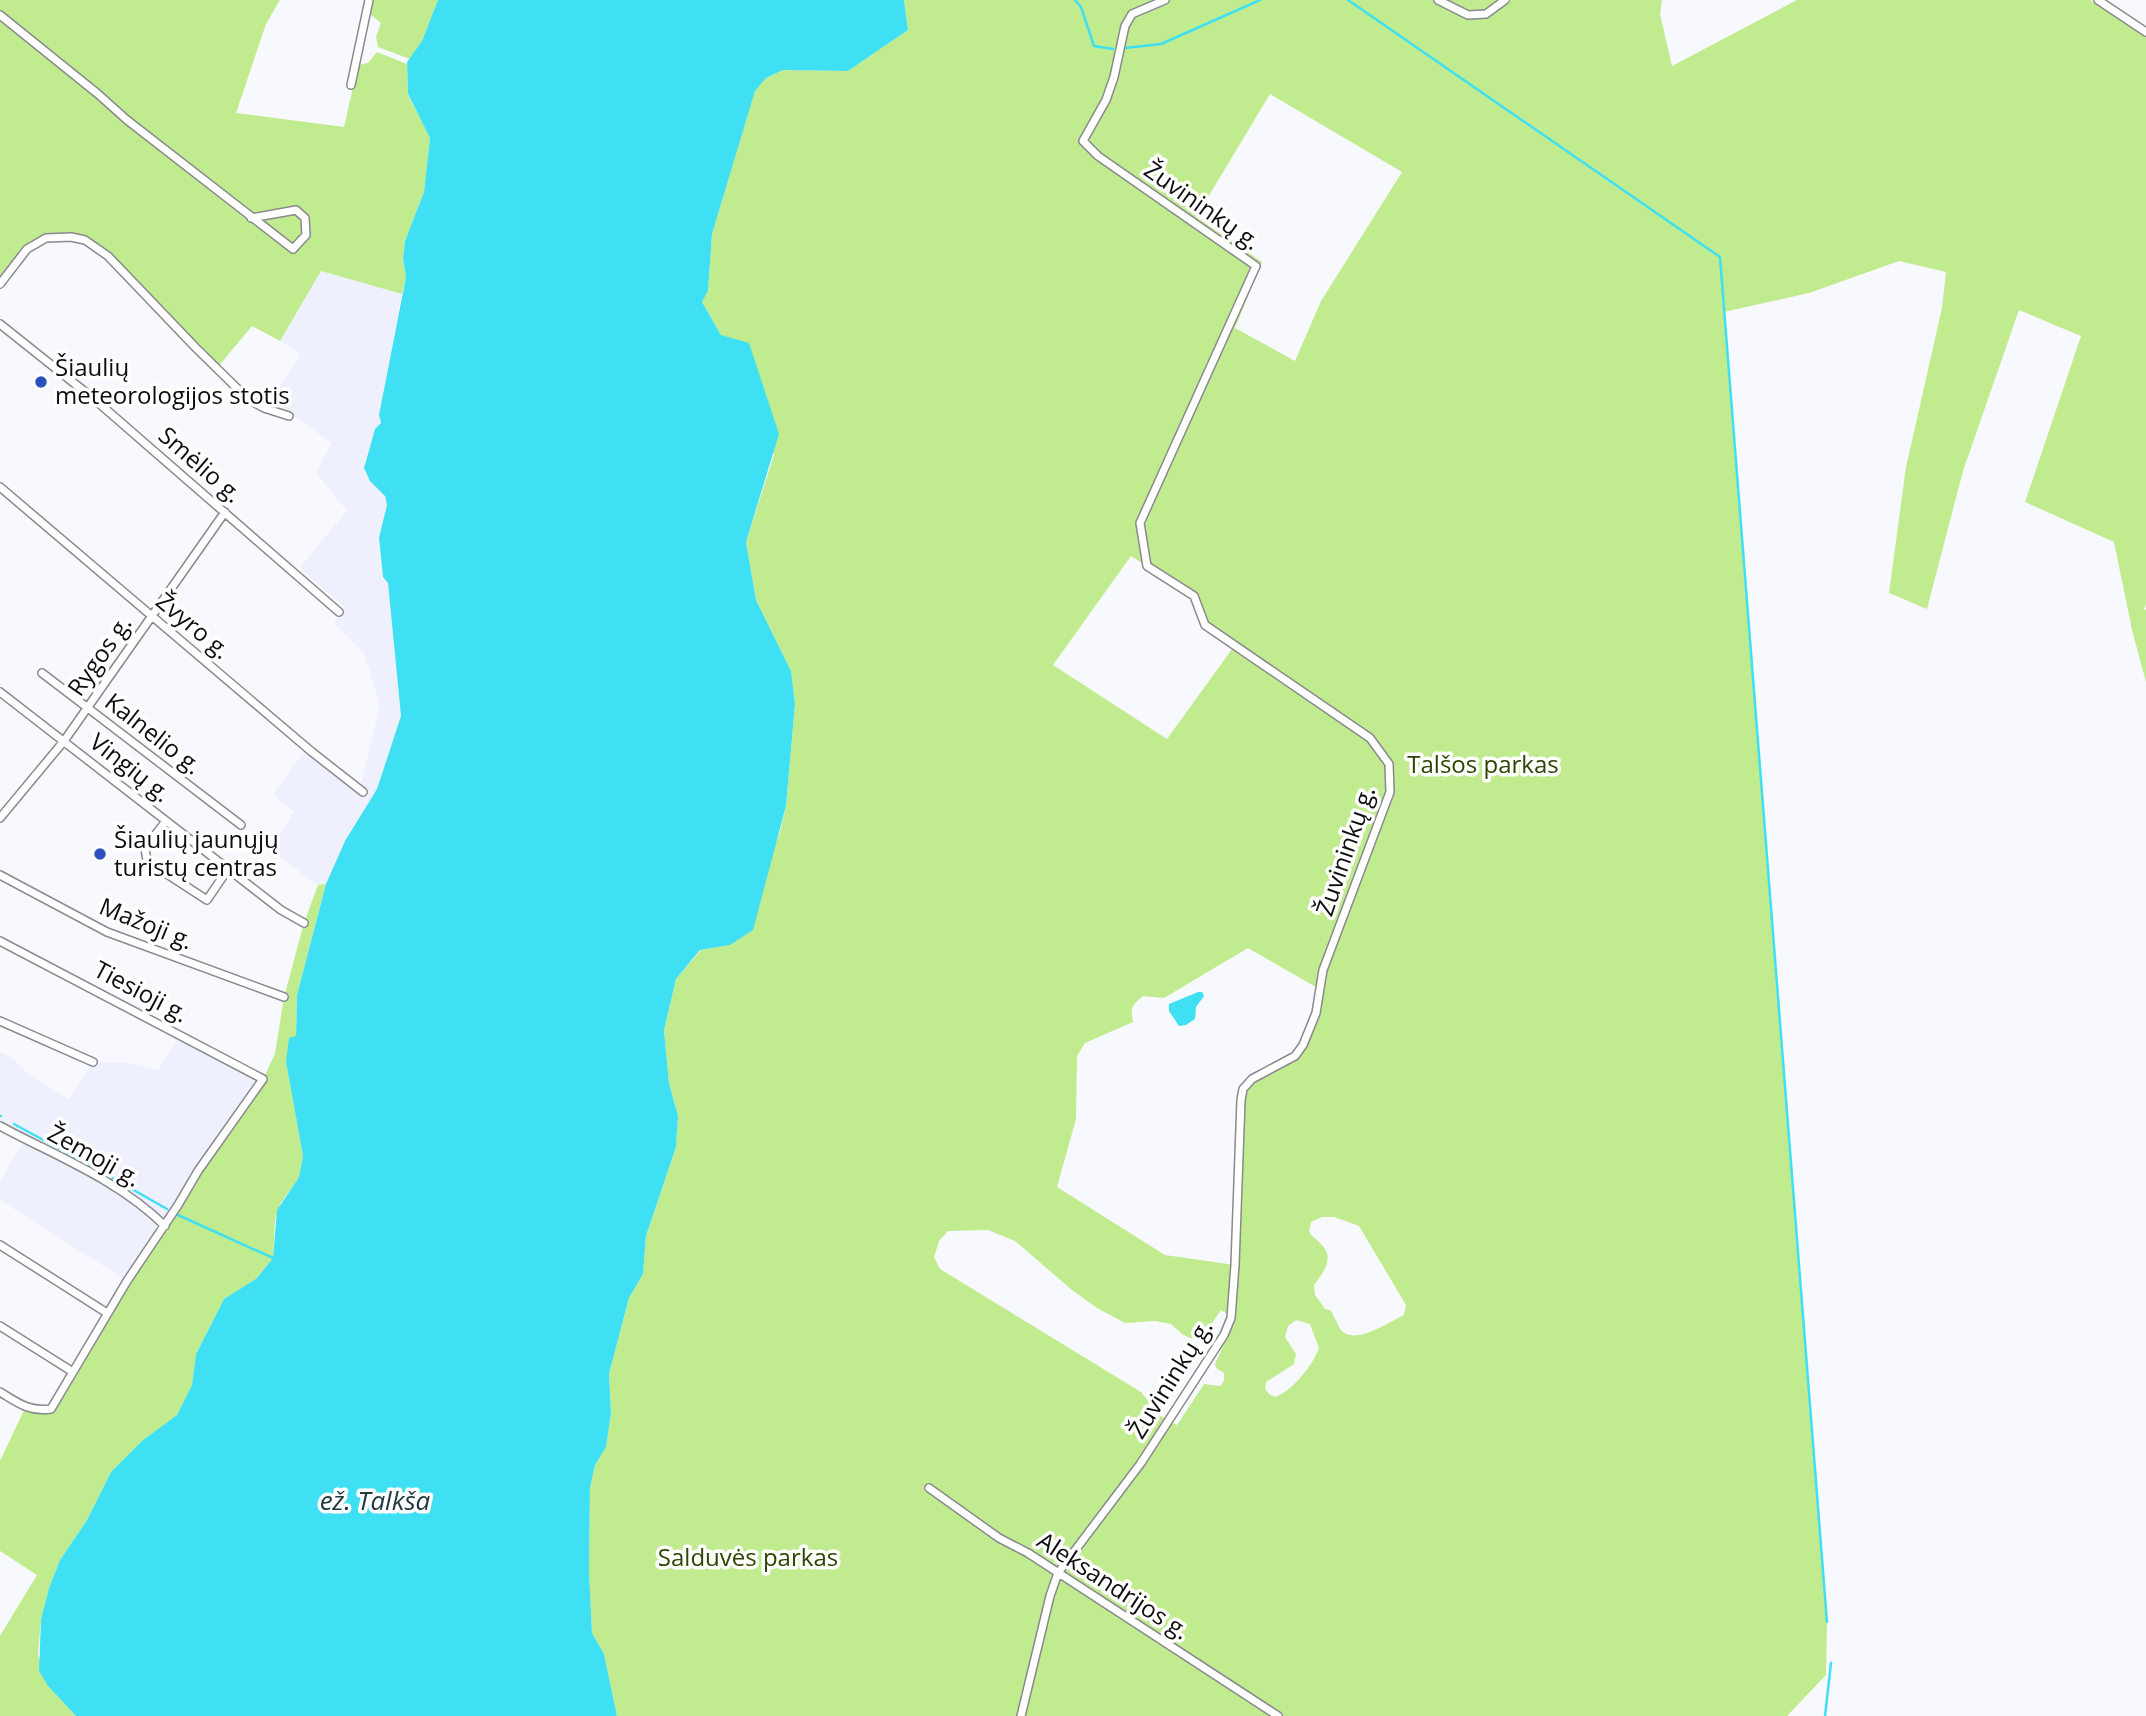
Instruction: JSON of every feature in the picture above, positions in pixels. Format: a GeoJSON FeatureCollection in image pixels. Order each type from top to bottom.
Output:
{"type":"FeatureCollection","features":[{"type":"Feature","properties":{"kind":"street"},"geometry":{"type":"LineString","coordinates":[[351,85],[369,0]]}},
{"type":"Feature","properties":{"kind":"street","name":"Žuvininkų g."},"geometry":{"type":"LineString","coordinates":[[1021,1716],[1058,1573],[1141,1463],[1224,1335],[1231,1318],[1243,1089],[1262,1072],[1295,1056],[1303,1045],[1316,1013],[1323,970],[1391,792],[1389,764],[1370,738],[1205,625],[1194,596],[1147,566],[1140,523],[1256,266],[1098,156],[1083,141],[1106,100],[1125,26],[1132,14],[1165,0]]}},
{"type":"Feature","properties":{"kind":"street"},"geometry":{"type":"LineString","coordinates":[[1438,0],[1468,15],[1486,14],[1505,0]]}},
{"type":"Feature","properties":{"kind":"street"},"geometry":{"type":"LineString","coordinates":[[2098,0],[2146,32]]}},
{"type":"Feature","properties":{"kind":"street"},"geometry":{"type":"LineString","coordinates":[[0,15],[99,94],[127,120],[251,218],[293,249],[306,235],[305,218],[296,210],[251,218]]}},
{"type":"Feature","properties":{"kind":"street"},"geometry":{"type":"LineString","coordinates":[[0,284],[27,249],[47,238],[71,237],[85,240],[108,256],[248,399],[264,408],[289,416]]}},
{"type":"Feature","properties":{"kind":"street","name":"Smėlio g."},"geometry":{"type":"LineString","coordinates":[[0,324],[94,399],[339,612]]}},
{"type":"Feature","properties":{"kind":"street","name":"Žvyro g."},"geometry":{"type":"LineString","coordinates":[[0,488],[363,792]]}},
{"type":"Feature","properties":{"kind":"street","name":"Rygos g."},"geometry":{"type":"LineString","coordinates":[[0,818],[4,807],[64,741],[225,512]]}},
{"type":"Feature","properties":{"kind":"street","name":"Kalnelio g."},"geometry":{"type":"LineString","coordinates":[[42,673],[241,825]]}},
{"type":"Feature","properties":{"kind":"street","name":"Vingių g."},"geometry":{"type":"LineString","coordinates":[[0,692],[281,910],[304,923]]}},
{"type":"Feature","properties":{"kind":"street"},"geometry":{"type":"LineString","coordinates":[[166,821],[145,848],[147,861],[206,900],[229,869]]}},
{"type":"Feature","properties":{"kind":"street","name":"Mažoji g."},"geometry":{"type":"LineString","coordinates":[[0,875],[107,932],[284,998]]}},
{"type":"Feature","properties":{"kind":"street","name":"Tiesioji g."},"geometry":{"type":"LineString","coordinates":[[0,941],[263,1079],[198,1171],[165,1226]]}},
{"type":"Feature","properties":{"kind":"street"},"geometry":{"type":"LineString","coordinates":[[0,1021],[93,1062]]}},
{"type":"Feature","properties":{"kind":"street","name":"Žemoji g."},"geometry":{"type":"LineString","coordinates":[[0,1126],[95,1175],[147,1208],[165,1226]]}},
{"type":"Feature","properties":{"kind":"street"},"geometry":{"type":"LineString","coordinates":[[0,1392],[25,1408],[37,1411],[51,1409],[107,1313],[165,1226]]}},
{"type":"Feature","properties":{"kind":"street"},"geometry":{"type":"LineString","coordinates":[[0,1245],[107,1313]]}},
{"type":"Feature","properties":{"kind":"street"},"geometry":{"type":"LineString","coordinates":[[0,1326],[73,1372]]}},
{"type":"Feature","properties":{"kind":"street","name":"Aleksandrijos g."},"geometry":{"type":"LineString","coordinates":[[929,1488],[999,1538],[1058,1573],[1278,1716]]}},
{"type":"Feature","properties":{"kind":"shaded area"},"geometry":{"type":"Polygon","coordinates":[[[321,271],[402,294],[379,415],[381,424],[375,429],[364,464],[370,481],[385,496],[387,504],[379,538],[380,557],[383,577],[388,583],[401,716],[377,789],[345,841],[326,884],[318,885],[269,850],[294,812],[273,794],[305,751],[312,752],[361,784],[380,706],[364,653],[334,623],[345,607],[299,568],[347,511],[316,473],[332,443],[271,400],[301,354],[280,341],[321,271]]]}},
{"type":"Feature","properties":{"kind":"shaded area"},"geometry":{"type":"Polygon","coordinates":[[[181,1035],[263,1079],[127,1281],[0,1200],[0,1181],[24,1140],[0,1126],[0,1052],[12,1058],[28,1074],[69,1099],[93,1062],[129,1063],[158,1070],[181,1035]]]}},
{"type":"Feature","properties":{"kind":"green space"},"geometry":{"type":"Polygon","coordinates":[[[0,0],[280,0],[266,24],[236,113],[344,127],[358,65],[368,63],[377,52],[407,64],[408,95],[430,137],[424,192],[405,241],[403,259],[406,277],[402,294],[321,271],[280,341],[252,326],[217,368],[108,256],[85,240],[46,238],[27,249],[0,284],[0,0]]]}},
{"type":"Feature","properties":{"kind":"green space"},"geometry":{"type":"Polygon","coordinates":[[[372,0],[438,0],[422,41],[410,59],[378,47],[376,37],[381,23],[369,13],[372,0]]]}},
{"type":"Feature","properties":{"kind":"green space","name":"Talšos parkas"},"geometry":{"type":"Polygon","coordinates":[[[904,0],[1662,0],[1660,14],[1672,66],[1797,0],[2090,0],[2146,37],[2146,682],[2114,542],[2025,502],[2081,336],[2019,310],[1963,471],[1927,609],[1889,593],[1906,467],[1942,308],[1946,272],[1899,261],[1809,293],[1724,312],[1827,1622],[1826,1675],[1787,1716],[617,1716],[604,1654],[592,1633],[589,1571],[590,1487],[595,1465],[606,1447],[611,1413],[609,1374],[629,1298],[643,1274],[646,1236],[676,1147],[678,1116],[669,1083],[664,1030],[676,979],[701,950],[730,945],[771,855],[786,806],[795,704],[791,671],[756,600],[746,542],[774,455],[721,335],[702,302],[708,291],[712,234],[755,90],[766,78],[783,70],[848,71],[908,30],[904,0]],[[1270,94],[1196,217],[1262,262],[1235,328],[1295,361],[1321,301],[1402,172],[1270,94]],[[1131,556],[1053,665],[1167,739],[1235,645],[1205,625],[1194,596],[1131,556]],[[1248,948],[1164,998],[1143,996],[1133,1007],[1133,1022],[1085,1043],[1077,1056],[1076,1119],[1057,1187],[1165,1255],[1235,1265],[1241,1100],[1252,1079],[1278,1066],[1303,1045],[1321,990],[1248,948]],[[1322,1217],[1311,1222],[1309,1232],[1323,1247],[1328,1258],[1314,1285],[1315,1295],[1325,1309],[1330,1310],[1341,1330],[1347,1334],[1363,1334],[1404,1315],[1406,1305],[1359,1226],[1334,1217],[1322,1217]],[[988,1230],[948,1231],[939,1241],[934,1257],[940,1269],[1141,1392],[1159,1415],[1177,1425],[1204,1384],[1220,1386],[1224,1381],[1224,1373],[1216,1368],[1215,1364],[1235,1319],[1221,1310],[1202,1338],[1190,1338],[1171,1324],[1155,1321],[1125,1323],[1072,1290],[1015,1241],[988,1230]],[[1296,1320],[1288,1326],[1285,1337],[1296,1354],[1294,1364],[1266,1382],[1265,1389],[1276,1397],[1302,1376],[1319,1348],[1310,1324],[1296,1320]]]}},
{"type":"Feature","properties":{"kind":"green space"},"geometry":{"type":"Polygon","coordinates":[[[326,884],[297,995],[296,1036],[286,1062],[303,1156],[299,1177],[280,1204],[275,1220],[273,1258],[257,1278],[224,1299],[196,1354],[192,1385],[177,1415],[143,1440],[111,1472],[87,1520],[60,1560],[41,1619],[38,1655],[48,1686],[76,1716],[0,1716],[0,1636],[37,1575],[0,1551],[0,1461],[25,1408],[51,1408],[107,1313],[263,1079],[275,1054],[284,997],[304,923],[318,885],[326,884]]]}},
{"type":"Feature","properties":{"kind":"water","name":"ež. Talkša"},"geometry":{"type":"Polygon","coordinates":[[[438,0],[904,0],[908,30],[848,71],[783,70],[766,78],[755,91],[712,234],[708,291],[702,302],[721,335],[749,343],[779,434],[746,542],[756,600],[791,671],[795,704],[786,806],[753,930],[730,945],[700,950],[676,979],[664,1030],[669,1083],[678,1116],[676,1147],[646,1236],[643,1274],[629,1298],[609,1374],[611,1413],[606,1447],[595,1465],[590,1487],[589,1571],[592,1633],[604,1654],[617,1716],[76,1716],[48,1686],[39,1671],[41,1619],[49,1588],[60,1560],[87,1520],[111,1472],[143,1440],[177,1415],[192,1385],[196,1354],[224,1299],[257,1278],[273,1258],[277,1210],[299,1177],[303,1156],[286,1062],[289,1038],[296,1036],[297,995],[326,884],[345,841],[377,789],[401,716],[388,583],[383,577],[379,538],[387,505],[385,496],[370,481],[364,468],[375,429],[381,423],[379,415],[406,277],[403,259],[405,241],[424,192],[430,138],[408,94],[407,62],[422,41],[438,0]]]}},
{"type":"Feature","properties":{"kind":"water"},"geometry":{"type":"Polygon","coordinates":[[[1202,992],[1204,996],[1196,1007],[1195,1019],[1179,1026],[1169,1011],[1169,1004],[1202,992]]]}},
{"type":"Feature","properties":{"kind":"waterway"},"geometry":{"type":"LineString","coordinates":[[1075,0],[1081,7],[1094,46],[1113,49]]}},
{"type":"Feature","properties":{"kind":"waterway"},"geometry":{"type":"LineString","coordinates":[[1125,48],[1161,44],[1260,0]]}},
{"type":"Feature","properties":{"kind":"waterway"},"geometry":{"type":"LineString","coordinates":[[1348,0],[1720,257],[1827,1622]]}},
{"type":"Feature","properties":{"kind":"waterway"},"geometry":{"type":"LineString","coordinates":[[14,1124],[80,1160]]}},
{"type":"Feature","properties":{"kind":"waterway"},"geometry":{"type":"LineString","coordinates":[[88,1164],[167,1209]]}},
{"type":"Feature","properties":{"kind":"waterway"},"geometry":{"type":"LineString","coordinates":[[178,1215],[273,1258]]}},
{"type":"Feature","properties":{"kind":"waterway"},"geometry":{"type":"LineString","coordinates":[[1825,1716],[1831,1663]]}},
{"type":"Feature","properties":{"kind":"place","name":"Šiaulių meteorologijos stotis"},"geometry":{"type":"Point","coordinates":[41,382]}},
{"type":"Feature","properties":{"kind":"place","name":"Šiaulių jaunųjų turistų centras"},"geometry":{"type":"Point","coordinates":[100,854]}},
{"type":"Feature","properties":{"kind":"park label","name":"Salduvės parkas"},"geometry":{"type":"Point","coordinates":[748,1558]}}]}
